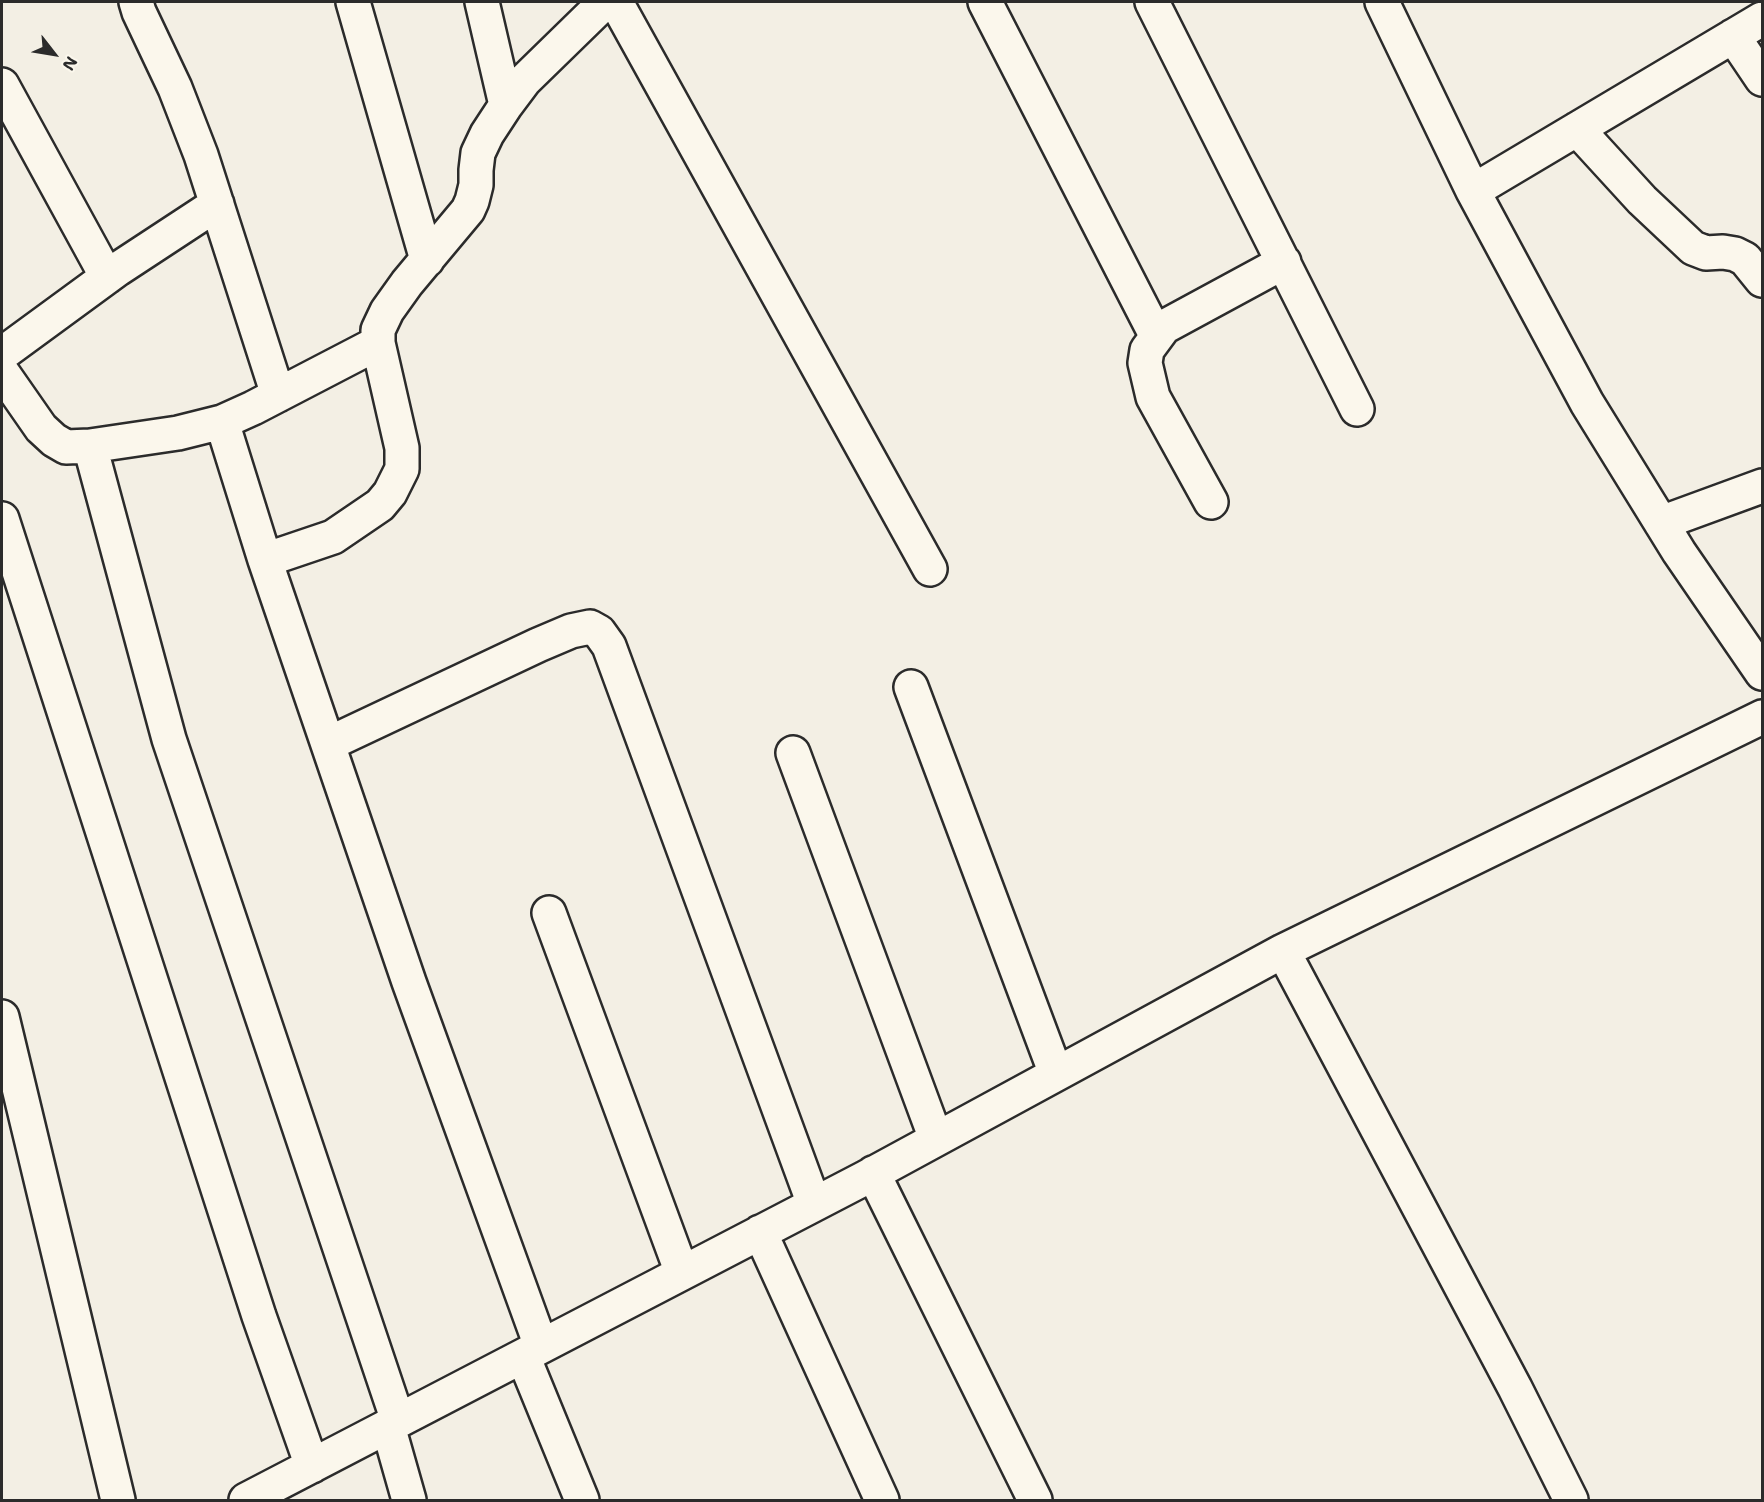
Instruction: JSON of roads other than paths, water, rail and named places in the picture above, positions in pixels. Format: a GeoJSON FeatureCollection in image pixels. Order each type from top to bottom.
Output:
{"type":"FeatureCollection","features":[{"type":"Feature","properties":{"kind":"street"},"geometry":{"type":"LineString","coordinates":[[136,2],[175,88],[217,204],[278,395]]}},
{"type":"Feature","properties":{"kind":"street"},"geometry":{"type":"LineString","coordinates":[[353,2],[427,260]]}},
{"type":"Feature","properties":{"kind":"street"},"geometry":{"type":"LineString","coordinates":[[482,2],[506,105]]}},
{"type":"Feature","properties":{"kind":"street"},"geometry":{"type":"LineString","coordinates":[[265,560],[333,537],[380,504],[390,493],[402,469],[402,448],[378,343],[378,330],[387,311],[472,201],[478,153],[506,105],[524,81],[605,2]]}},
{"type":"Feature","properties":{"kind":"street"},"geometry":{"type":"LineString","coordinates":[[616,2],[930,570]]}},
{"type":"Feature","properties":{"kind":"street"},"geometry":{"type":"LineString","coordinates":[[985,2],[1156,335]]}},
{"type":"Feature","properties":{"kind":"street"},"geometry":{"type":"LineString","coordinates":[[1152,2],[1357,409]]}},
{"type":"Feature","properties":{"kind":"street"},"geometry":{"type":"LineString","coordinates":[[1382,2],[1473,192],[1587,403],[1661,523],[1762,673]]}},
{"type":"Feature","properties":{"kind":"street"},"geometry":{"type":"LineString","coordinates":[[1473,192],[1762,18]]}},
{"type":"Feature","properties":{"kind":"street"},"geometry":{"type":"LineString","coordinates":[[1733,36],[1762,79]]}},
{"type":"Feature","properties":{"kind":"street"},"geometry":{"type":"LineString","coordinates":[[2,85],[107,277]]}},
{"type":"Feature","properties":{"kind":"street"},"geometry":{"type":"LineString","coordinates":[[1577,129],[1642,200],[1693,248],[1706,253],[1735,254],[1745,259],[1762,280]]}},
{"type":"Feature","properties":{"kind":"street"},"geometry":{"type":"LineString","coordinates":[[2,354],[107,277],[217,204]]}},
{"type":"Feature","properties":{"kind":"street"},"geometry":{"type":"LineString","coordinates":[[1211,501],[1151,390],[1145,363],[1147,350],[1164,327],[1284,262]]}},
{"type":"Feature","properties":{"kind":"street"},"geometry":{"type":"LineString","coordinates":[[2,372],[41,428],[54,440],[66,447],[90,446],[178,433],[222,422],[378,343]]}},
{"type":"Feature","properties":{"kind":"street"},"geometry":{"type":"LineString","coordinates":[[222,422],[265,560],[582,1500]]}},
{"type":"Feature","properties":{"kind":"street"},"geometry":{"type":"LineString","coordinates":[[90,446],[169,739],[393,1424],[410,1500]]}},
{"type":"Feature","properties":{"kind":"street"},"geometry":{"type":"LineString","coordinates":[[1661,523],[1762,486]]}},
{"type":"Feature","properties":{"kind":"street"},"geometry":{"type":"LineString","coordinates":[[2,519],[259,1316],[312,1466]]}},
{"type":"Feature","properties":{"kind":"street"},"geometry":{"type":"LineString","coordinates":[[328,744],[538,645],[580,629],[590,627],[599,632],[609,646],[814,1204]]}},
{"type":"Feature","properties":{"kind":"street"},"geometry":{"type":"LineString","coordinates":[[911,687],[1056,1074]]}},
{"type":"Feature","properties":{"kind":"street"},"geometry":{"type":"LineString","coordinates":[[246,1500],[873,1173],[1283,951],[1762,717]]}},
{"type":"Feature","properties":{"kind":"street"},"geometry":{"type":"LineString","coordinates":[[793,753],[936,1139]]}},
{"type":"Feature","properties":{"kind":"street"},"geometry":{"type":"LineString","coordinates":[[549,913],[682,1273]]}},
{"type":"Feature","properties":{"kind":"street"},"geometry":{"type":"LineString","coordinates":[[1283,951],[1515,1388],[1571,1500]]}},
{"type":"Feature","properties":{"kind":"street"},"geometry":{"type":"LineString","coordinates":[[2,1017],[118,1500]]}},
{"type":"Feature","properties":{"kind":"street"},"geometry":{"type":"LineString","coordinates":[[873,1173],[1035,1500]]}},
{"type":"Feature","properties":{"kind":"street"},"geometry":{"type":"LineString","coordinates":[[760,1232],[882,1500]]}}]}
